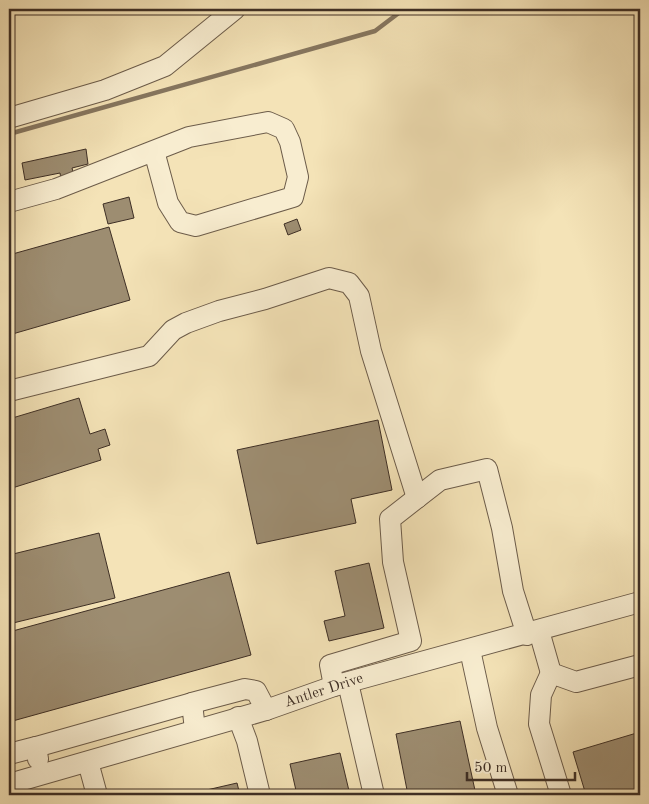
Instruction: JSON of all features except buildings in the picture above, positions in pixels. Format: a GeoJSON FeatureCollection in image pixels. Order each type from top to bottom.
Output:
{"type":"FeatureCollection","features":[{"type":"Feature","properties":{"kind":"street"},"geometry":{"type":"LineString","coordinates":[[9,118],[105,90],[165,66],[235,9]]}},
{"type":"Feature","properties":{"kind":"street"},"geometry":{"type":"LineString","coordinates":[[9,202],[56,189],[189,137],[268,122],[284,129],[290,142],[298,177],[293,197],[196,226],[180,222],[168,203],[154,151]]}},
{"type":"Feature","properties":{"kind":"street"},"geometry":{"type":"LineString","coordinates":[[9,391],[149,356],[173,330],[186,323],[219,311],[264,299],[310,282],[329,278],[342,281],[349,283],[359,296],[371,351],[417,498]]}},
{"type":"Feature","properties":{"kind":"street"},"geometry":{"type":"LineString","coordinates":[[416,664],[393,562],[390,519],[440,480],[487,469],[502,528],[513,591],[551,673],[576,682],[640,665]]}},
{"type":"Feature","properties":{"kind":"street","name":"Antler Drive"},"geometry":{"type":"LineString","coordinates":[[9,784],[266,710],[341,684],[533,633],[640,602]]}},
{"type":"Feature","properties":{"kind":"street"},"geometry":{"type":"LineString","coordinates":[[374,795],[341,684],[330,665],[411,641]]}},
{"type":"Feature","properties":{"kind":"street"},"geometry":{"type":"LineString","coordinates":[[470,650],[487,728],[508,795]]}},
{"type":"Feature","properties":{"kind":"street"},"geometry":{"type":"LineString","coordinates":[[551,673],[541,695],[539,724],[561,795]]}},
{"type":"Feature","properties":{"kind":"street"},"geometry":{"type":"LineString","coordinates":[[9,754],[192,702],[245,690],[256,691],[266,710]]}},
{"type":"Feature","properties":{"kind":"street"},"geometry":{"type":"LineString","coordinates":[[192,702],[195,730]]}},
{"type":"Feature","properties":{"kind":"street"},"geometry":{"type":"LineString","coordinates":[[238,717],[260,795]]}},
{"type":"Feature","properties":{"kind":"street"},"geometry":{"type":"LineString","coordinates":[[36,747],[40,775]]}},
{"type":"Feature","properties":{"kind":"street"},"geometry":{"type":"LineString","coordinates":[[88,762],[97,795]]}},
{"type":"Feature","properties":{"kind":"waterway"},"geometry":{"type":"LineString","coordinates":[[9,134],[375,31],[404,9]]}}]}
